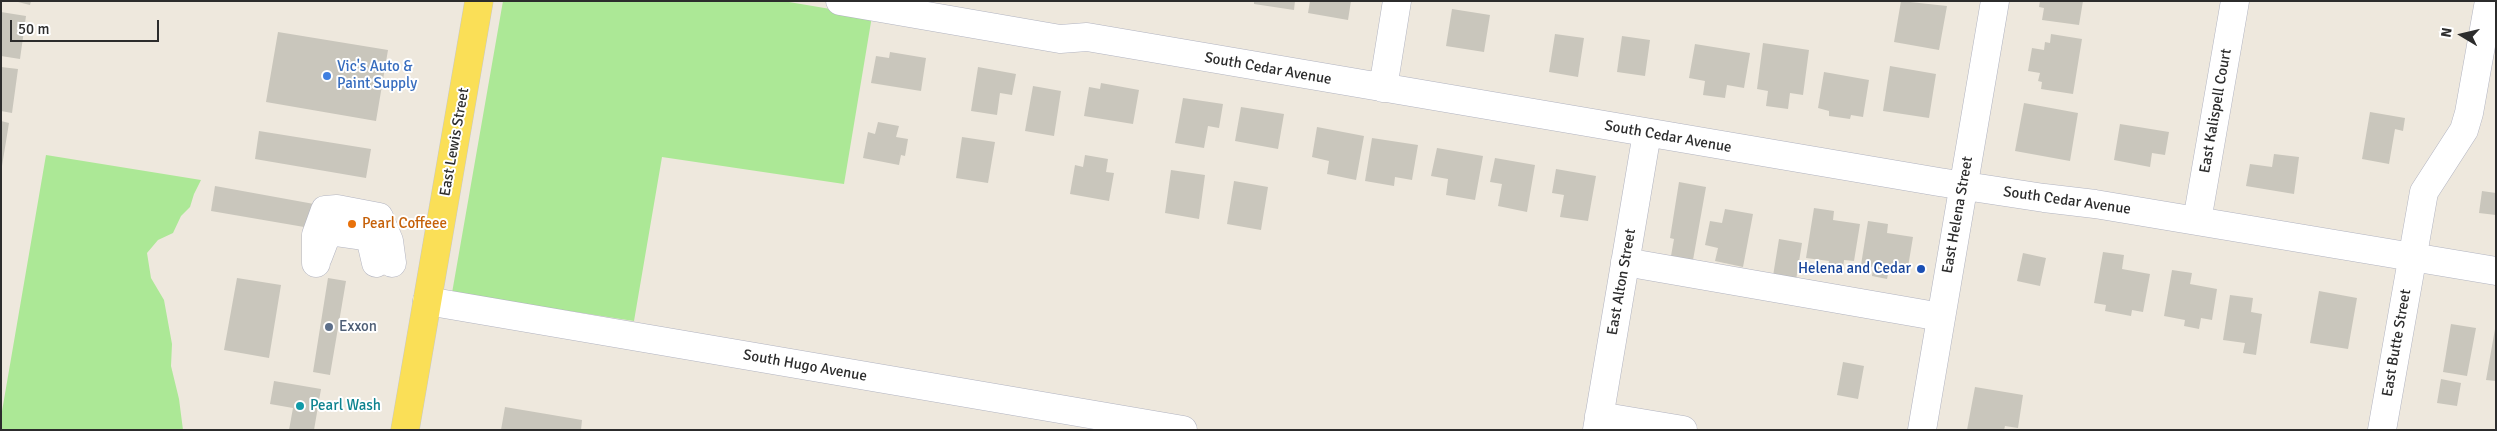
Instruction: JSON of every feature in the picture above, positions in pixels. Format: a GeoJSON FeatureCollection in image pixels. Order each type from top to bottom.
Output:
{"type":"FeatureCollection","features":[{"type":"Feature","properties":{"kind":"main road","name":"East Lewis Street"},"geometry":{"type":"LineString","coordinates":[[404,430],[479,1]]}},
{"type":"Feature","properties":{"kind":"street","name":"South Cedar Avenue"},"geometry":{"type":"LineString","coordinates":[[840,1],[1060,39],[1087,37],[1963,186],[2095,204],[2496,271]]}},
{"type":"Feature","properties":{"kind":"street"},"geometry":{"type":"LineString","coordinates":[[1383,88],[1397,1]]}},
{"type":"Feature","properties":{"kind":"street","name":"East Helena Street"},"geometry":{"type":"LineString","coordinates":[[1922,430],[1996,1]]}},
{"type":"Feature","properties":{"kind":"street","name":"East Kalispell Court"},"geometry":{"type":"LineString","coordinates":[[2197,221],[2235,1]]}},
{"type":"Feature","properties":{"kind":"street","name":"East Butte Street"},"geometry":{"type":"LineString","coordinates":[[2382,430],[2424,192],[2455,146],[2467,122],[2489,1]]}},
{"type":"Feature","properties":{"kind":"street","name":"East Alton Street"},"geometry":{"type":"LineString","coordinates":[[1598,423],[1647,133]]}},
{"type":"Feature","properties":{"kind":"street"},"geometry":{"type":"LineString","coordinates":[[1625,262],[1941,317]]}},
{"type":"Feature","properties":{"kind":"street","name":"South Hugo Avenue"},"geometry":{"type":"LineString","coordinates":[[427,302],[1183,430]]}},
{"type":"Feature","properties":{"kind":"street"},"geometry":{"type":"LineString","coordinates":[[1598,423],[1683,430]]}},
{"type":"Feature","properties":{"kind":"green space"},"geometry":{"type":"Polygon","coordinates":[[[503,1],[783,1],[872,16],[844,184],[662,157],[634,321],[452,293],[503,1]]]}},
{"type":"Feature","properties":{"kind":"green space"},"geometry":{"type":"Polygon","coordinates":[[[46,155],[201,180],[190,207],[181,216],[173,233],[158,240],[147,253],[151,278],[164,300],[172,344],[171,366],[179,399],[183,430],[1,430],[1,417],[46,155]]]}},
{"type":"Feature","properties":{"kind":"building"},"geometry":{"type":"Polygon","coordinates":[[[14,1],[31,1],[30,5],[14,1]]]}},
{"type":"Feature","properties":{"kind":"building"},"geometry":{"type":"Polygon","coordinates":[[[1254,1],[1295,1],[1294,10],[1254,4],[1254,1]]]}},
{"type":"Feature","properties":{"kind":"building"},"geometry":{"type":"Polygon","coordinates":[[[1310,1],[1351,1],[1348,20],[1308,13],[1310,1]]]}},
{"type":"Feature","properties":{"kind":"building"},"geometry":{"type":"Polygon","coordinates":[[[1901,1],[1947,6],[1939,50],[1894,42],[1901,1]]]}},
{"type":"Feature","properties":{"kind":"building"},"geometry":{"type":"Polygon","coordinates":[[[2040,1],[2083,1],[2079,25],[2042,20],[2044,8],[2039,7],[2040,1]]]}},
{"type":"Feature","properties":{"kind":"building"},"geometry":{"type":"Polygon","coordinates":[[[1452,9],[1490,15],[1484,52],[1446,46],[1452,9]]]}},
{"type":"Feature","properties":{"kind":"building"},"geometry":{"type":"Polygon","coordinates":[[[1,12],[26,16],[20,59],[1,56],[1,12]]]}},
{"type":"Feature","properties":{"kind":"building","name":"Vic's Auto & Paint Supply"},"geometry":{"type":"Polygon","coordinates":[[[278,32],[388,50],[376,121],[266,102],[278,32]]]}},
{"type":"Feature","properties":{"kind":"building"},"geometry":{"type":"Polygon","coordinates":[[[1555,34],[1584,38],[1578,77],[1549,72],[1555,34]]]}},
{"type":"Feature","properties":{"kind":"building"},"geometry":{"type":"Polygon","coordinates":[[[2051,34],[2082,39],[2073,94],[2041,89],[2042,82],[2038,81],[2040,73],[2028,71],[2032,48],[2044,50],[2045,42],[2050,43],[2051,34]]]}},
{"type":"Feature","properties":{"kind":"building"},"geometry":{"type":"Polygon","coordinates":[[[1622,36],[1650,40],[1645,76],[1617,72],[1622,36]]]}},
{"type":"Feature","properties":{"kind":"building"},"geometry":{"type":"Polygon","coordinates":[[[1763,43],[1809,50],[1803,95],[1790,93],[1788,109],[1766,106],[1768,91],[1757,89],[1763,43]]]}},
{"type":"Feature","properties":{"kind":"building"},"geometry":{"type":"Polygon","coordinates":[[[1695,44],[1750,53],[1744,88],[1727,85],[1725,98],[1703,95],[1705,81],[1689,78],[1695,44]]]}},
{"type":"Feature","properties":{"kind":"building"},"geometry":{"type":"Polygon","coordinates":[[[890,52],[926,58],[921,91],[871,83],[876,56],[889,58],[890,52]]]}},
{"type":"Feature","properties":{"kind":"building"},"geometry":{"type":"Polygon","coordinates":[[[1890,66],[1936,74],[1929,118],[1883,111],[1890,66]]]}},
{"type":"Feature","properties":{"kind":"building"},"geometry":{"type":"Polygon","coordinates":[[[1,67],[18,69],[12,113],[1,111],[1,67]]]}},
{"type":"Feature","properties":{"kind":"building"},"geometry":{"type":"Polygon","coordinates":[[[978,67],[1016,74],[1012,95],[1000,93],[997,115],[971,111],[978,67]]]}},
{"type":"Feature","properties":{"kind":"building"},"geometry":{"type":"Polygon","coordinates":[[[1824,72],[1869,80],[1863,117],[1851,115],[1850,119],[1829,116],[1829,111],[1818,108],[1824,72]]]}},
{"type":"Feature","properties":{"kind":"building"},"geometry":{"type":"Polygon","coordinates":[[[1101,83],[1139,90],[1133,124],[1084,116],[1089,87],[1100,89],[1101,83]]]}},
{"type":"Feature","properties":{"kind":"building"},"geometry":{"type":"Polygon","coordinates":[[[1033,86],[1061,91],[1054,136],[1025,131],[1033,86]]]}},
{"type":"Feature","properties":{"kind":"building"},"geometry":{"type":"Polygon","coordinates":[[[1183,98],[1223,104],[1219,128],[1208,126],[1204,148],[1175,143],[1183,98]]]}},
{"type":"Feature","properties":{"kind":"building"},"geometry":{"type":"Polygon","coordinates":[[[2024,103],[2078,113],[2070,161],[2015,151],[2024,103]]]}},
{"type":"Feature","properties":{"kind":"building"},"geometry":{"type":"Polygon","coordinates":[[[1241,107],[1284,114],[1278,149],[1235,141],[1241,107]]]}},
{"type":"Feature","properties":{"kind":"building"},"geometry":{"type":"Polygon","coordinates":[[[2370,112],[2405,118],[2403,131],[2395,129],[2389,164],[2362,159],[2370,112]]]}},
{"type":"Feature","properties":{"kind":"building"},"geometry":{"type":"Polygon","coordinates":[[[1,121],[9,123],[2,166],[1,165],[1,121]]]}},
{"type":"Feature","properties":{"kind":"building"},"geometry":{"type":"Polygon","coordinates":[[[878,122],[899,126],[896,137],[908,139],[905,156],[901,155],[899,165],[863,158],[868,132],[875,134],[878,122]]]}},
{"type":"Feature","properties":{"kind":"building"},"geometry":{"type":"Polygon","coordinates":[[[2120,124],[2169,132],[2165,155],[2152,153],[2150,167],[2114,160],[2120,124]]]}},
{"type":"Feature","properties":{"kind":"building"},"geometry":{"type":"Polygon","coordinates":[[[1317,127],[1364,136],[1356,180],[1327,174],[1329,161],[1312,157],[1317,127]]]}},
{"type":"Feature","properties":{"kind":"building"},"geometry":{"type":"Polygon","coordinates":[[[259,131],[371,149],[366,178],[255,159],[259,131]]]}},
{"type":"Feature","properties":{"kind":"building"},"geometry":{"type":"Polygon","coordinates":[[[962,137],[995,142],[988,183],[956,178],[962,137]]]}},
{"type":"Feature","properties":{"kind":"building"},"geometry":{"type":"Polygon","coordinates":[[[1372,138],[1418,145],[1412,180],[1395,177],[1394,186],[1365,181],[1372,138]]]}},
{"type":"Feature","properties":{"kind":"building"},"geometry":{"type":"Polygon","coordinates":[[[1437,148],[1483,156],[1475,200],[1446,195],[1448,179],[1431,176],[1437,148]]]}},
{"type":"Feature","properties":{"kind":"building"},"geometry":{"type":"Polygon","coordinates":[[[2274,154],[2299,157],[2294,194],[2246,186],[2250,164],[2272,167],[2274,154]]]}},
{"type":"Feature","properties":{"kind":"building"},"geometry":{"type":"Polygon","coordinates":[[[1085,155],[1108,159],[1106,172],[1114,173],[1109,201],[1070,194],[1075,165],[1083,167],[1085,155]]]}},
{"type":"Feature","properties":{"kind":"building"},"geometry":{"type":"Polygon","coordinates":[[[1495,158],[1535,165],[1527,212],[1498,206],[1502,184],[1490,182],[1495,158]]]}},
{"type":"Feature","properties":{"kind":"building"},"geometry":{"type":"Polygon","coordinates":[[[1556,169],[1596,176],[1588,221],[1560,217],[1564,195],[1552,193],[1556,169]]]}},
{"type":"Feature","properties":{"kind":"building"},"geometry":{"type":"Polygon","coordinates":[[[1171,170],[1205,175],[1199,219],[1165,213],[1171,170]]]}},
{"type":"Feature","properties":{"kind":"building"},"geometry":{"type":"Polygon","coordinates":[[[1234,181],[1268,187],[1261,230],[1227,224],[1234,181]]]}},
{"type":"Feature","properties":{"kind":"building"},"geometry":{"type":"Polygon","coordinates":[[[1679,182],[1706,187],[1693,260],[1671,256],[1674,239],[1670,238],[1679,182]]]}},
{"type":"Feature","properties":{"kind":"building"},"geometry":{"type":"Polygon","coordinates":[[[215,186],[314,204],[310,228],[211,211],[215,186]]]}},
{"type":"Feature","properties":{"kind":"building"},"geometry":{"type":"Polygon","coordinates":[[[2482,191],[2496,193],[2496,215],[2479,213],[2482,191]]]}},
{"type":"Feature","properties":{"kind":"building"},"geometry":{"type":"Polygon","coordinates":[[[1814,208],[1834,211],[1833,220],[1860,224],[1854,261],[1844,260],[1843,269],[1828,267],[1829,261],[1806,258],[1814,208]]]}},
{"type":"Feature","properties":{"kind":"building"},"geometry":{"type":"Polygon","coordinates":[[[1725,209],[1753,214],[1743,267],[1715,261],[1718,248],[1705,245],[1710,221],[1722,223],[1725,209]]]}},
{"type":"Feature","properties":{"kind":"building"},"geometry":{"type":"Polygon","coordinates":[[[1868,221],[1888,224],[1887,233],[1913,237],[1907,273],[1889,270],[1887,279],[1872,276],[1873,267],[1861,265],[1868,221]]]}},
{"type":"Feature","properties":{"kind":"building"},"geometry":{"type":"Polygon","coordinates":[[[1779,239],[1802,243],[1796,280],[1773,276],[1779,239]]]}},
{"type":"Feature","properties":{"kind":"building"},"geometry":{"type":"Polygon","coordinates":[[[2103,252],[2124,255],[2122,269],[2150,274],[2143,312],[2132,310],[2131,316],[2105,311],[2106,305],[2094,303],[2103,252]]]}},
{"type":"Feature","properties":{"kind":"building"},"geometry":{"type":"Polygon","coordinates":[[[2023,253],[2046,258],[2040,286],[2017,281],[2023,253]]]}},
{"type":"Feature","properties":{"kind":"building"},"geometry":{"type":"Polygon","coordinates":[[[2172,270],[2192,273],[2190,284],[2217,289],[2212,320],[2201,318],[2199,329],[2184,326],[2185,320],[2164,316],[2172,270]]]}},
{"type":"Feature","properties":{"kind":"building"},"geometry":{"type":"Polygon","coordinates":[[[237,278],[281,285],[269,358],[224,350],[237,278]]]}},
{"type":"Feature","properties":{"kind":"building","name":"Exxon"},"geometry":{"type":"Polygon","coordinates":[[[328,278],[346,281],[330,375],[313,372],[328,278]]]}},
{"type":"Feature","properties":{"kind":"building"},"geometry":{"type":"Polygon","coordinates":[[[2319,291],[2357,298],[2348,349],[2310,343],[2319,291]]]}},
{"type":"Feature","properties":{"kind":"building"},"geometry":{"type":"Polygon","coordinates":[[[2230,295],[2253,298],[2251,312],[2262,314],[2256,355],[2243,353],[2245,343],[2223,340],[2230,295]]]}},
{"type":"Feature","properties":{"kind":"building"},"geometry":{"type":"Polygon","coordinates":[[[2451,324],[2476,328],[2467,376],[2443,372],[2451,324]]]}},
{"type":"Feature","properties":{"kind":"building"},"geometry":{"type":"Polygon","coordinates":[[[2496,329],[2496,381],[2486,380],[2496,329]]]}},
{"type":"Feature","properties":{"kind":"building"},"geometry":{"type":"Polygon","coordinates":[[[1843,362],[1864,366],[1858,399],[1837,395],[1843,362]]]}},
{"type":"Feature","properties":{"kind":"building"},"geometry":{"type":"Polygon","coordinates":[[[2441,379],[2461,383],[2457,406],[2437,403],[2441,379]]]}},
{"type":"Feature","properties":{"kind":"building","name":"Pearl Wash"},"geometry":{"type":"Polygon","coordinates":[[[274,381],[321,389],[314,430],[289,430],[293,408],[270,404],[274,381]]]}},
{"type":"Feature","properties":{"kind":"building"},"geometry":{"type":"Polygon","coordinates":[[[1975,387],[2023,395],[2018,428],[2005,426],[2004,430],[1967,430],[1975,387]]]}},
{"type":"Feature","properties":{"kind":"building"},"geometry":{"type":"Polygon","coordinates":[[[505,407],[582,420],[581,430],[501,430],[505,407]]]}},
{"type":"Feature","properties":{"kind":"place","name":"Vic's Auto & Paint Supply"},"geometry":{"type":"Point","coordinates":[327,76]}},
{"type":"Feature","properties":{"kind":"place","name":"Pearl Coffeee"},"geometry":{"type":"Point","coordinates":[352,224]}},
{"type":"Feature","properties":{"kind":"place","name":"Helena and Cedar"},"geometry":{"type":"Point","coordinates":[1921,269]}},
{"type":"Feature","properties":{"kind":"place","name":"Exxon"},"geometry":{"type":"Point","coordinates":[329,327]}},
{"type":"Feature","properties":{"kind":"place","name":"Pearl Wash"},"geometry":{"type":"Point","coordinates":[300,406]}}]}
